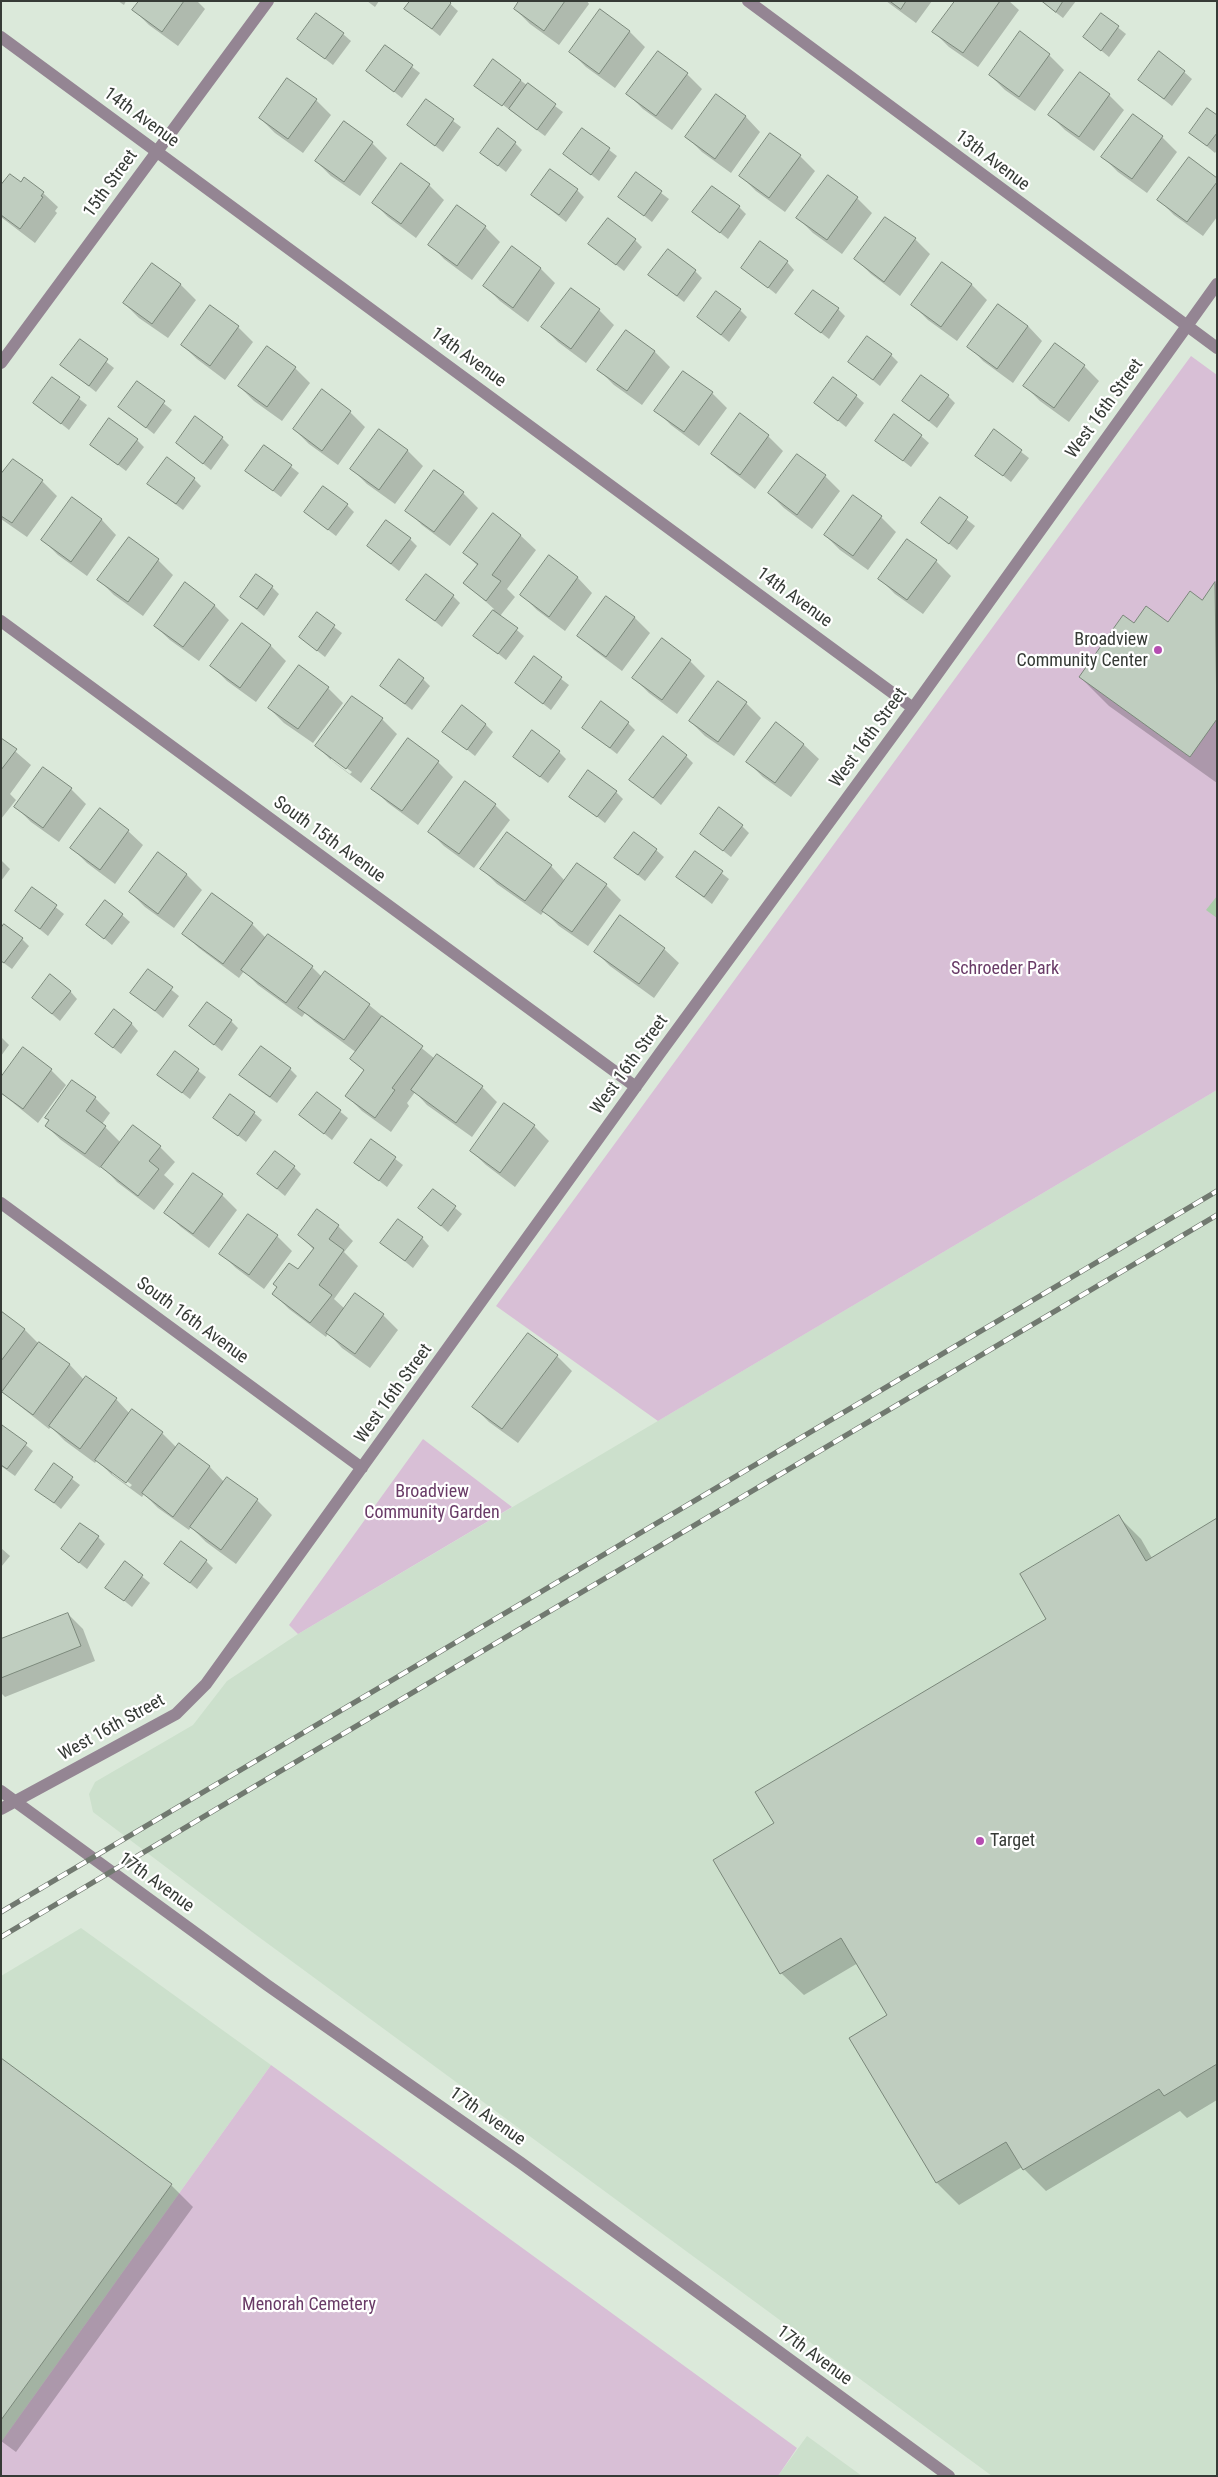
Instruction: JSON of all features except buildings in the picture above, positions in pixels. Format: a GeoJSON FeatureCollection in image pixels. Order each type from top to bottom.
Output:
{"type":"FeatureCollection","features":[{"type":"Feature","properties":{"kind":"street","name":"15th Street"},"geometry":{"type":"LineString","coordinates":[[1,363],[268,1]]}},
{"type":"Feature","properties":{"kind":"street","name":"13th Avenue"},"geometry":{"type":"LineString","coordinates":[[748,1],[1217,348]]}},
{"type":"Feature","properties":{"kind":"street","name":"14th Avenue"},"geometry":{"type":"LineString","coordinates":[[1,37],[913,708]]}},
{"type":"Feature","properties":{"kind":"street","name":"West 16th Street"},"geometry":{"type":"LineString","coordinates":[[1,1809],[176,1714],[206,1684],[636,1087],[913,708],[1217,284]]}},
{"type":"Feature","properties":{"kind":"street","name":"South 15th Avenue"},"geometry":{"type":"LineString","coordinates":[[1,621],[636,1087]]}},
{"type":"Feature","properties":{"kind":"street","name":"South 16th Avenue"},"geometry":{"type":"LineString","coordinates":[[1,1203],[362,1468]]}},
{"type":"Feature","properties":{"kind":"street","name":"17th Avenue"},"geometry":{"type":"LineString","coordinates":[[1,1791],[267,1985],[521,2163],[949,2476]]}},
{"type":"Feature","properties":{"kind":"shaded area"},"geometry":{"type":"Polygon","coordinates":[[[1217,896],[1217,918],[1206,910],[1217,896]]]}},
{"type":"Feature","properties":{"kind":"shaded area"},"geometry":{"type":"Polygon","coordinates":[[[1217,1090],[1217,2476],[992,2476],[252,1932],[93,1812],[89,1794],[95,1782],[193,1725],[227,1681],[298,1634],[1217,1090]]]}},
{"type":"Feature","properties":{"kind":"shaded area"},"geometry":{"type":"Polygon","coordinates":[[[81,1928],[271,2065],[1,2442],[1,1976],[81,1928]]]}},
{"type":"Feature","properties":{"kind":"shaded area"},"geometry":{"type":"Polygon","coordinates":[[[807,2436],[862,2476],[778,2476],[807,2436]]]}},
{"type":"Feature","properties":{"kind":"green space","name":"Schroeder Park"},"geometry":{"type":"Polygon","coordinates":[[[1191,356],[1217,375],[1217,1090],[658,1421],[496,1306],[1191,356]]]}},
{"type":"Feature","properties":{"kind":"green space","name":"Broadview Community Garden"},"geometry":{"type":"Polygon","coordinates":[[[423,1439],[512,1507],[298,1634],[289,1625],[423,1439]]]}},
{"type":"Feature","properties":{"kind":"green space","name":"Menorah Cemetery"},"geometry":{"type":"Polygon","coordinates":[[[271,2065],[797,2448],[778,2476],[1,2476],[1,2442],[271,2065]]]}},
{"type":"Feature","properties":{"kind":"railway"},"geometry":{"type":"LineString","coordinates":[[1,1912],[1217,1191]]}},
{"type":"Feature","properties":{"kind":"railway"},"geometry":{"type":"LineString","coordinates":[[1,1937],[1217,1215]]}},
{"type":"Feature","properties":{"kind":"place","name":"Broadview Community Center"},"geometry":{"type":"Point","coordinates":[1158,650]}},
{"type":"Feature","properties":{"kind":"place","name":"Target"},"geometry":{"type":"Point","coordinates":[980,1841]}}]}
